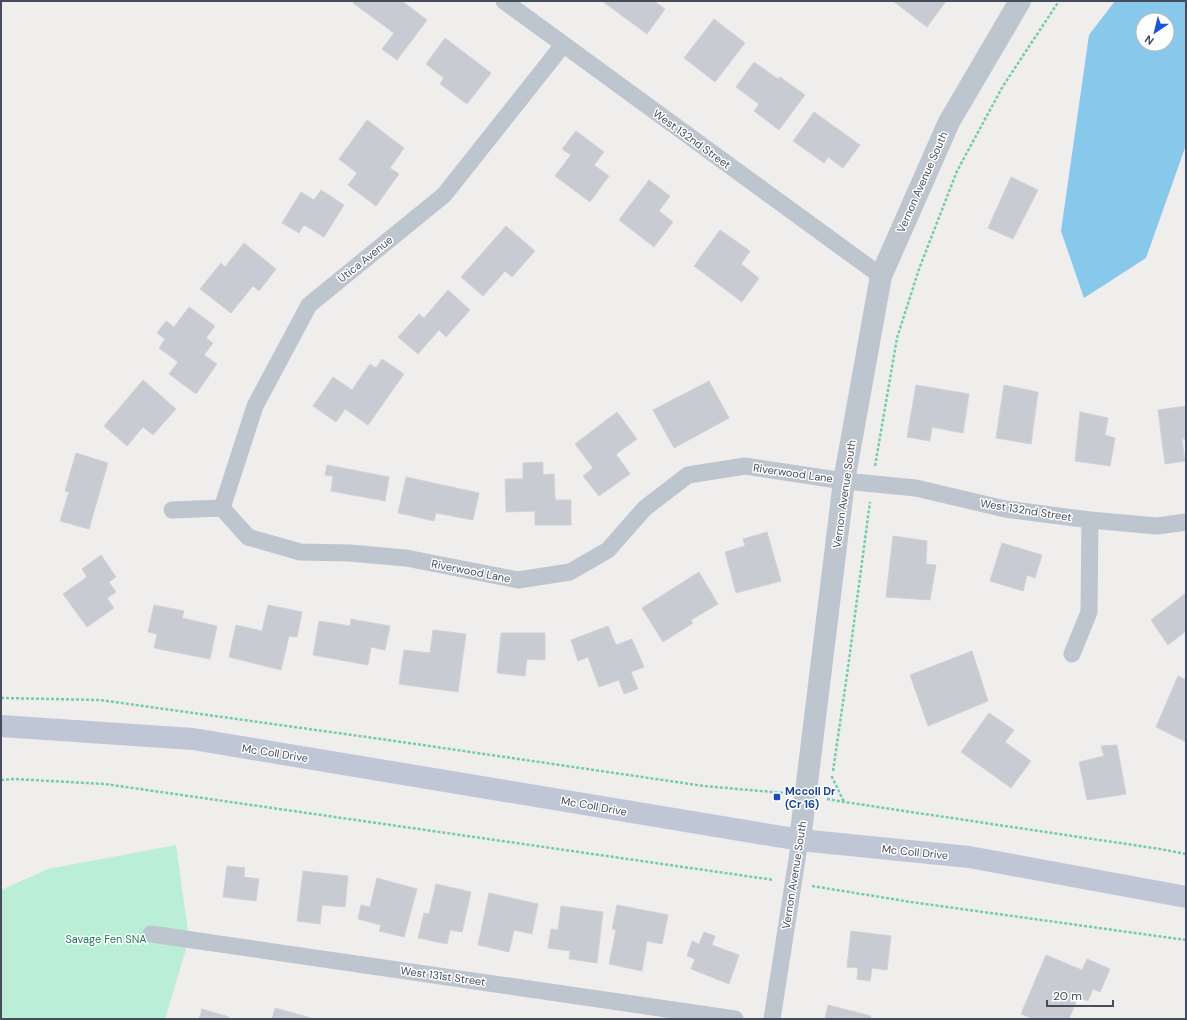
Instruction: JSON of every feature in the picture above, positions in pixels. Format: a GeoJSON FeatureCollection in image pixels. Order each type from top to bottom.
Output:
{"type":"FeatureCollection","features":[{"type":"Feature","properties":{"kind":"main road","name":"Mc Coll Drive"},"geometry":{"type":"LineString","coordinates":[[1,726],[193,739],[800,840],[969,857],[1186,897]]}},
{"type":"Feature","properties":{"kind":"street","name":"West 132nd Street"},"geometry":{"type":"LineString","coordinates":[[504,1],[881,276]]}},
{"type":"Feature","properties":{"kind":"street","name":"Vernon Avenue South"},"geometry":{"type":"LineString","coordinates":[[772,1019],[800,840],[844,481],[881,276],[949,122],[1020,1]]}},
{"type":"Feature","properties":{"kind":"street","name":"Utica Avenue"},"geometry":{"type":"LineString","coordinates":[[222,508],[255,406],[309,305],[444,195],[563,45]]}},
{"type":"Feature","properties":{"kind":"street","name":"Riverwood Lane"},"geometry":{"type":"LineString","coordinates":[[222,508],[248,537],[300,552],[349,553],[406,558],[518,580],[570,572],[608,550],[645,508],[688,475],[745,466],[844,481]]}},
{"type":"Feature","properties":{"kind":"street","name":"West 132nd Street"},"geometry":{"type":"LineString","coordinates":[[844,481],[916,488],[1005,509],[1090,520],[1157,526],[1186,522]]}},
{"type":"Feature","properties":{"kind":"street"},"geometry":{"type":"LineString","coordinates":[[172,510],[222,508]]}},
{"type":"Feature","properties":{"kind":"street"},"geometry":{"type":"LineString","coordinates":[[1072,654],[1089,612],[1090,520]]}},
{"type":"Feature","properties":{"kind":"street","name":"West 131st Street"},"geometry":{"type":"LineString","coordinates":[[151,934],[735,1019]]}},
{"type":"Feature","properties":{"kind":"path"},"geometry":{"type":"LineString","coordinates":[[844,802],[832,777],[848,675],[872,484],[897,338],[921,262],[957,171],[1003,86],[1060,1]]}},
{"type":"Feature","properties":{"kind":"path"},"geometry":{"type":"LineString","coordinates":[[1,698],[100,700],[704,786],[806,795],[1186,854]]}},
{"type":"Feature","properties":{"kind":"path"},"geometry":{"type":"LineString","coordinates":[[1,780],[14,779],[105,784],[794,883],[911,902],[1186,940]]}},
{"type":"Feature","properties":{"kind":"green space","name":"Savage Fen SNA"},"geometry":{"type":"Polygon","coordinates":[[[176,845],[189,939],[165,1019],[1,1019],[1,890],[48,869],[176,845]]]}},
{"type":"Feature","properties":{"kind":"water"},"geometry":{"type":"Polygon","coordinates":[[[1115,1],[1186,1],[1186,145],[1146,258],[1084,298],[1061,231],[1089,35],[1115,1]]]}},
{"type":"Feature","properties":{"kind":"building"},"geometry":{"type":"Polygon","coordinates":[[[355,1],[402,1],[427,20],[397,60],[382,49],[394,33],[353,3],[355,1]]]}},
{"type":"Feature","properties":{"kind":"building"},"geometry":{"type":"Polygon","coordinates":[[[602,1],[654,1],[665,9],[647,34],[602,1]]]}},
{"type":"Feature","properties":{"kind":"building"},"geometry":{"type":"Polygon","coordinates":[[[893,1],[946,1],[927,27],[893,1]]]}},
{"type":"Feature","properties":{"kind":"building"},"geometry":{"type":"Polygon","coordinates":[[[714,19],[745,43],[715,82],[684,58],[714,19]]]}},
{"type":"Feature","properties":{"kind":"building"},"geometry":{"type":"Polygon","coordinates":[[[445,38],[491,73],[467,104],[440,84],[444,78],[426,64],[445,38]]]}},
{"type":"Feature","properties":{"kind":"building"},"geometry":{"type":"Polygon","coordinates":[[[754,62],[778,79],[780,77],[805,95],[779,130],[754,111],[759,104],[736,87],[754,62]]]}},
{"type":"Feature","properties":{"kind":"building"},"geometry":{"type":"Polygon","coordinates":[[[814,112],[860,145],[843,168],[828,157],[824,163],[793,141],[814,112]]]}},
{"type":"Feature","properties":{"kind":"building"},"geometry":{"type":"Polygon","coordinates":[[[367,120],[404,148],[390,168],[399,174],[376,206],[348,185],[357,173],[339,159],[367,120]]]}},
{"type":"Feature","properties":{"kind":"building"},"geometry":{"type":"Polygon","coordinates":[[[576,131],[604,152],[594,165],[609,176],[590,202],[555,176],[571,155],[562,149],[576,131]]]}},
{"type":"Feature","properties":{"kind":"building"},"geometry":{"type":"Polygon","coordinates":[[[1011,177],[1038,190],[1013,239],[988,228],[1011,177]]]}},
{"type":"Feature","properties":{"kind":"building"},"geometry":{"type":"Polygon","coordinates":[[[649,180],[670,196],[659,211],[673,222],[654,247],[619,220],[649,180]]]}},
{"type":"Feature","properties":{"kind":"building"},"geometry":{"type":"Polygon","coordinates":[[[321,190],[344,205],[324,237],[304,225],[299,233],[282,223],[301,192],[314,200],[321,190]]]}},
{"type":"Feature","properties":{"kind":"building"},"geometry":{"type":"Polygon","coordinates":[[[506,226],[535,251],[512,277],[505,271],[483,296],[461,277],[506,226]]]}},
{"type":"Feature","properties":{"kind":"building"},"geometry":{"type":"Polygon","coordinates":[[[720,230],[750,251],[741,264],[759,278],[742,302],[694,266],[720,230]]]}},
{"type":"Feature","properties":{"kind":"building"},"geometry":{"type":"Polygon","coordinates":[[[244,243],[276,269],[259,291],[253,286],[231,313],[200,289],[221,263],[225,267],[244,243]]]}},
{"type":"Feature","properties":{"kind":"building"},"geometry":{"type":"Polygon","coordinates":[[[448,290],[470,310],[446,337],[439,330],[418,354],[398,337],[419,314],[424,318],[448,290]]]}},
{"type":"Feature","properties":{"kind":"building"},"geometry":{"type":"Polygon","coordinates":[[[189,307],[215,326],[206,338],[213,343],[204,355],[217,364],[196,394],[169,374],[178,362],[159,348],[165,339],[157,333],[166,321],[174,327],[189,307]]]}},
{"type":"Feature","properties":{"kind":"building"},"geometry":{"type":"Polygon","coordinates":[[[382,359],[404,374],[368,425],[345,409],[336,422],[313,406],[333,377],[352,390],[370,364],[376,368],[382,359]]]}},
{"type":"Feature","properties":{"kind":"building"},"geometry":{"type":"Polygon","coordinates":[[[143,380],[176,409],[153,435],[143,427],[127,446],[104,426],[143,380]]]}},
{"type":"Feature","properties":{"kind":"building"},"geometry":{"type":"Polygon","coordinates":[[[709,381],[729,418],[674,448],[653,410],[709,381]]]}},
{"type":"Feature","properties":{"kind":"building"},"geometry":{"type":"Polygon","coordinates":[[[916,385],[969,394],[963,433],[932,427],[930,441],[907,437],[916,385]]]}},
{"type":"Feature","properties":{"kind":"building"},"geometry":{"type":"Polygon","coordinates":[[[1004,385],[1038,392],[1031,444],[996,438],[1004,385]]]}},
{"type":"Feature","properties":{"kind":"building"},"geometry":{"type":"Polygon","coordinates":[[[1186,406],[1186,439],[1182,439],[1185,461],[1165,464],[1158,410],[1186,406]]]}},
{"type":"Feature","properties":{"kind":"building"},"geometry":{"type":"Polygon","coordinates":[[[617,412],[637,439],[616,454],[630,474],[599,496],[583,476],[593,468],[575,444],[617,412]]]}},
{"type":"Feature","properties":{"kind":"building"},"geometry":{"type":"Polygon","coordinates":[[[1080,412],[1108,418],[1105,435],[1115,438],[1110,466],[1075,461],[1080,412]]]}},
{"type":"Feature","properties":{"kind":"building"},"geometry":{"type":"Polygon","coordinates":[[[76,453],[108,463],[89,529],[60,521],[69,492],[65,491],[76,453]]]}},
{"type":"Feature","properties":{"kind":"building"},"geometry":{"type":"Polygon","coordinates":[[[543,462],[543,475],[554,474],[555,500],[571,500],[571,525],[535,525],[535,511],[506,512],[505,479],[523,479],[523,463],[543,462]]]}},
{"type":"Feature","properties":{"kind":"building"},"geometry":{"type":"Polygon","coordinates":[[[327,465],[389,477],[385,501],[331,491],[333,476],[325,475],[327,465]]]}},
{"type":"Feature","properties":{"kind":"building"},"geometry":{"type":"Polygon","coordinates":[[[406,477],[479,493],[473,520],[436,513],[434,521],[398,513],[406,477]]]}},
{"type":"Feature","properties":{"kind":"building"},"geometry":{"type":"Polygon","coordinates":[[[767,532],[781,581],[736,593],[725,552],[745,546],[743,539],[767,532]]]}},
{"type":"Feature","properties":{"kind":"building"},"geometry":{"type":"Polygon","coordinates":[[[893,536],[927,541],[926,564],[936,565],[930,600],[886,597],[893,536]]]}},
{"type":"Feature","properties":{"kind":"building"},"geometry":{"type":"Polygon","coordinates":[[[1002,543],[1042,555],[1035,578],[1027,575],[1023,591],[990,581],[1002,543]]]}},
{"type":"Feature","properties":{"kind":"building"},"geometry":{"type":"Polygon","coordinates":[[[101,555],[116,577],[109,582],[116,592],[107,598],[114,608],[87,627],[63,594],[87,577],[82,569],[101,555]]]}},
{"type":"Feature","properties":{"kind":"building"},"geometry":{"type":"Polygon","coordinates":[[[699,572],[718,604],[691,620],[693,623],[663,642],[642,608],[699,572]]]}},
{"type":"Feature","properties":{"kind":"building"},"geometry":{"type":"Polygon","coordinates":[[[1186,593],[1186,631],[1168,645],[1151,620],[1186,593]]]}},
{"type":"Feature","properties":{"kind":"building"},"geometry":{"type":"Polygon","coordinates":[[[154,605],[184,611],[182,618],[217,626],[210,659],[154,648],[157,634],[148,632],[154,605]]]}},
{"type":"Feature","properties":{"kind":"building"},"geometry":{"type":"Polygon","coordinates":[[[268,605],[302,612],[297,637],[289,636],[281,670],[229,657],[236,625],[262,631],[268,605]]]}},
{"type":"Feature","properties":{"kind":"building"},"geometry":{"type":"Polygon","coordinates":[[[351,619],[390,626],[385,650],[371,647],[368,665],[313,655],[319,621],[350,626],[351,619]]]}},
{"type":"Feature","properties":{"kind":"building"},"geometry":{"type":"Polygon","coordinates":[[[608,626],[616,645],[632,639],[644,667],[631,672],[638,689],[624,694],[619,680],[599,687],[588,657],[578,661],[571,640],[608,626]]]}},
{"type":"Feature","properties":{"kind":"building"},"geometry":{"type":"Polygon","coordinates":[[[433,630],[466,634],[458,692],[399,684],[404,650],[430,653],[433,630]]]}},
{"type":"Feature","properties":{"kind":"building"},"geometry":{"type":"Polygon","coordinates":[[[501,633],[545,633],[545,660],[527,659],[525,676],[497,673],[501,633]]]}},
{"type":"Feature","properties":{"kind":"building"},"geometry":{"type":"Polygon","coordinates":[[[972,651],[988,701],[928,726],[910,675],[972,651]]]}},
{"type":"Feature","properties":{"kind":"building"},"geometry":{"type":"Polygon","coordinates":[[[1178,676],[1186,680],[1186,742],[1156,727],[1178,676]]]}},
{"type":"Feature","properties":{"kind":"building"},"geometry":{"type":"Polygon","coordinates":[[[989,713],[1014,730],[1005,742],[1031,761],[1011,788],[961,752],[989,713]]]}},
{"type":"Feature","properties":{"kind":"building"},"geometry":{"type":"Polygon","coordinates":[[[1117,745],[1126,794],[1087,800],[1079,762],[1104,756],[1101,746],[1117,745]]]}},
{"type":"Feature","properties":{"kind":"building"},"geometry":{"type":"Polygon","coordinates":[[[227,866],[245,868],[244,877],[259,879],[256,901],[223,897],[227,866]]]}},
{"type":"Feature","properties":{"kind":"building"},"geometry":{"type":"Polygon","coordinates":[[[303,871],[348,876],[345,907],[322,905],[320,924],[297,921],[303,871]]]}},
{"type":"Feature","properties":{"kind":"building"},"geometry":{"type":"Polygon","coordinates":[[[377,878],[417,889],[404,937],[379,931],[381,925],[358,919],[361,905],[370,907],[377,878]]]}},
{"type":"Feature","properties":{"kind":"building"},"geometry":{"type":"Polygon","coordinates":[[[436,884],[471,892],[462,932],[450,930],[447,944],[418,938],[424,913],[429,914],[436,884]]]}},
{"type":"Feature","properties":{"kind":"building"},"geometry":{"type":"Polygon","coordinates":[[[489,893],[538,904],[532,934],[514,930],[509,952],[478,945],[489,893]]]}},
{"type":"Feature","properties":{"kind":"building"},"geometry":{"type":"Polygon","coordinates":[[[617,905],[668,915],[662,944],[647,941],[642,971],[609,964],[616,930],[612,929],[617,905]]]}},
{"type":"Feature","properties":{"kind":"building"},"geometry":{"type":"Polygon","coordinates":[[[561,906],[603,912],[597,963],[569,959],[570,951],[548,948],[551,929],[558,930],[561,906]]]}},
{"type":"Feature","properties":{"kind":"building"},"geometry":{"type":"Polygon","coordinates":[[[851,931],[891,936],[887,970],[872,968],[870,981],[857,979],[858,968],[847,967],[851,931]]]}},
{"type":"Feature","properties":{"kind":"building"},"geometry":{"type":"Polygon","coordinates":[[[704,932],[715,936],[712,945],[739,955],[729,984],[691,969],[695,959],[687,956],[692,941],[699,944],[704,932]]]}},
{"type":"Feature","properties":{"kind":"building"},"geometry":{"type":"Polygon","coordinates":[[[1046,955],[1082,970],[1087,959],[1110,969],[1100,992],[1093,989],[1088,1001],[1078,997],[1069,1019],[1033,1019],[1021,1014],[1046,955]]]}},
{"type":"Feature","properties":{"kind":"building"},"geometry":{"type":"Polygon","coordinates":[[[828,1005],[871,1016],[870,1019],[825,1019],[828,1005]]]}},
{"type":"Feature","properties":{"kind":"building"},"geometry":{"type":"Polygon","coordinates":[[[275,1008],[311,1018],[311,1019],[272,1019],[275,1008]]]}},
{"type":"Feature","properties":{"kind":"building"},"geometry":{"type":"Polygon","coordinates":[[[202,1009],[229,1017],[228,1019],[199,1019],[202,1009]]]}},
{"type":"Feature","properties":{"kind":"place","name":"Mccoll Dr (Cr 16)"},"geometry":{"type":"Point","coordinates":[777,797]}}]}
